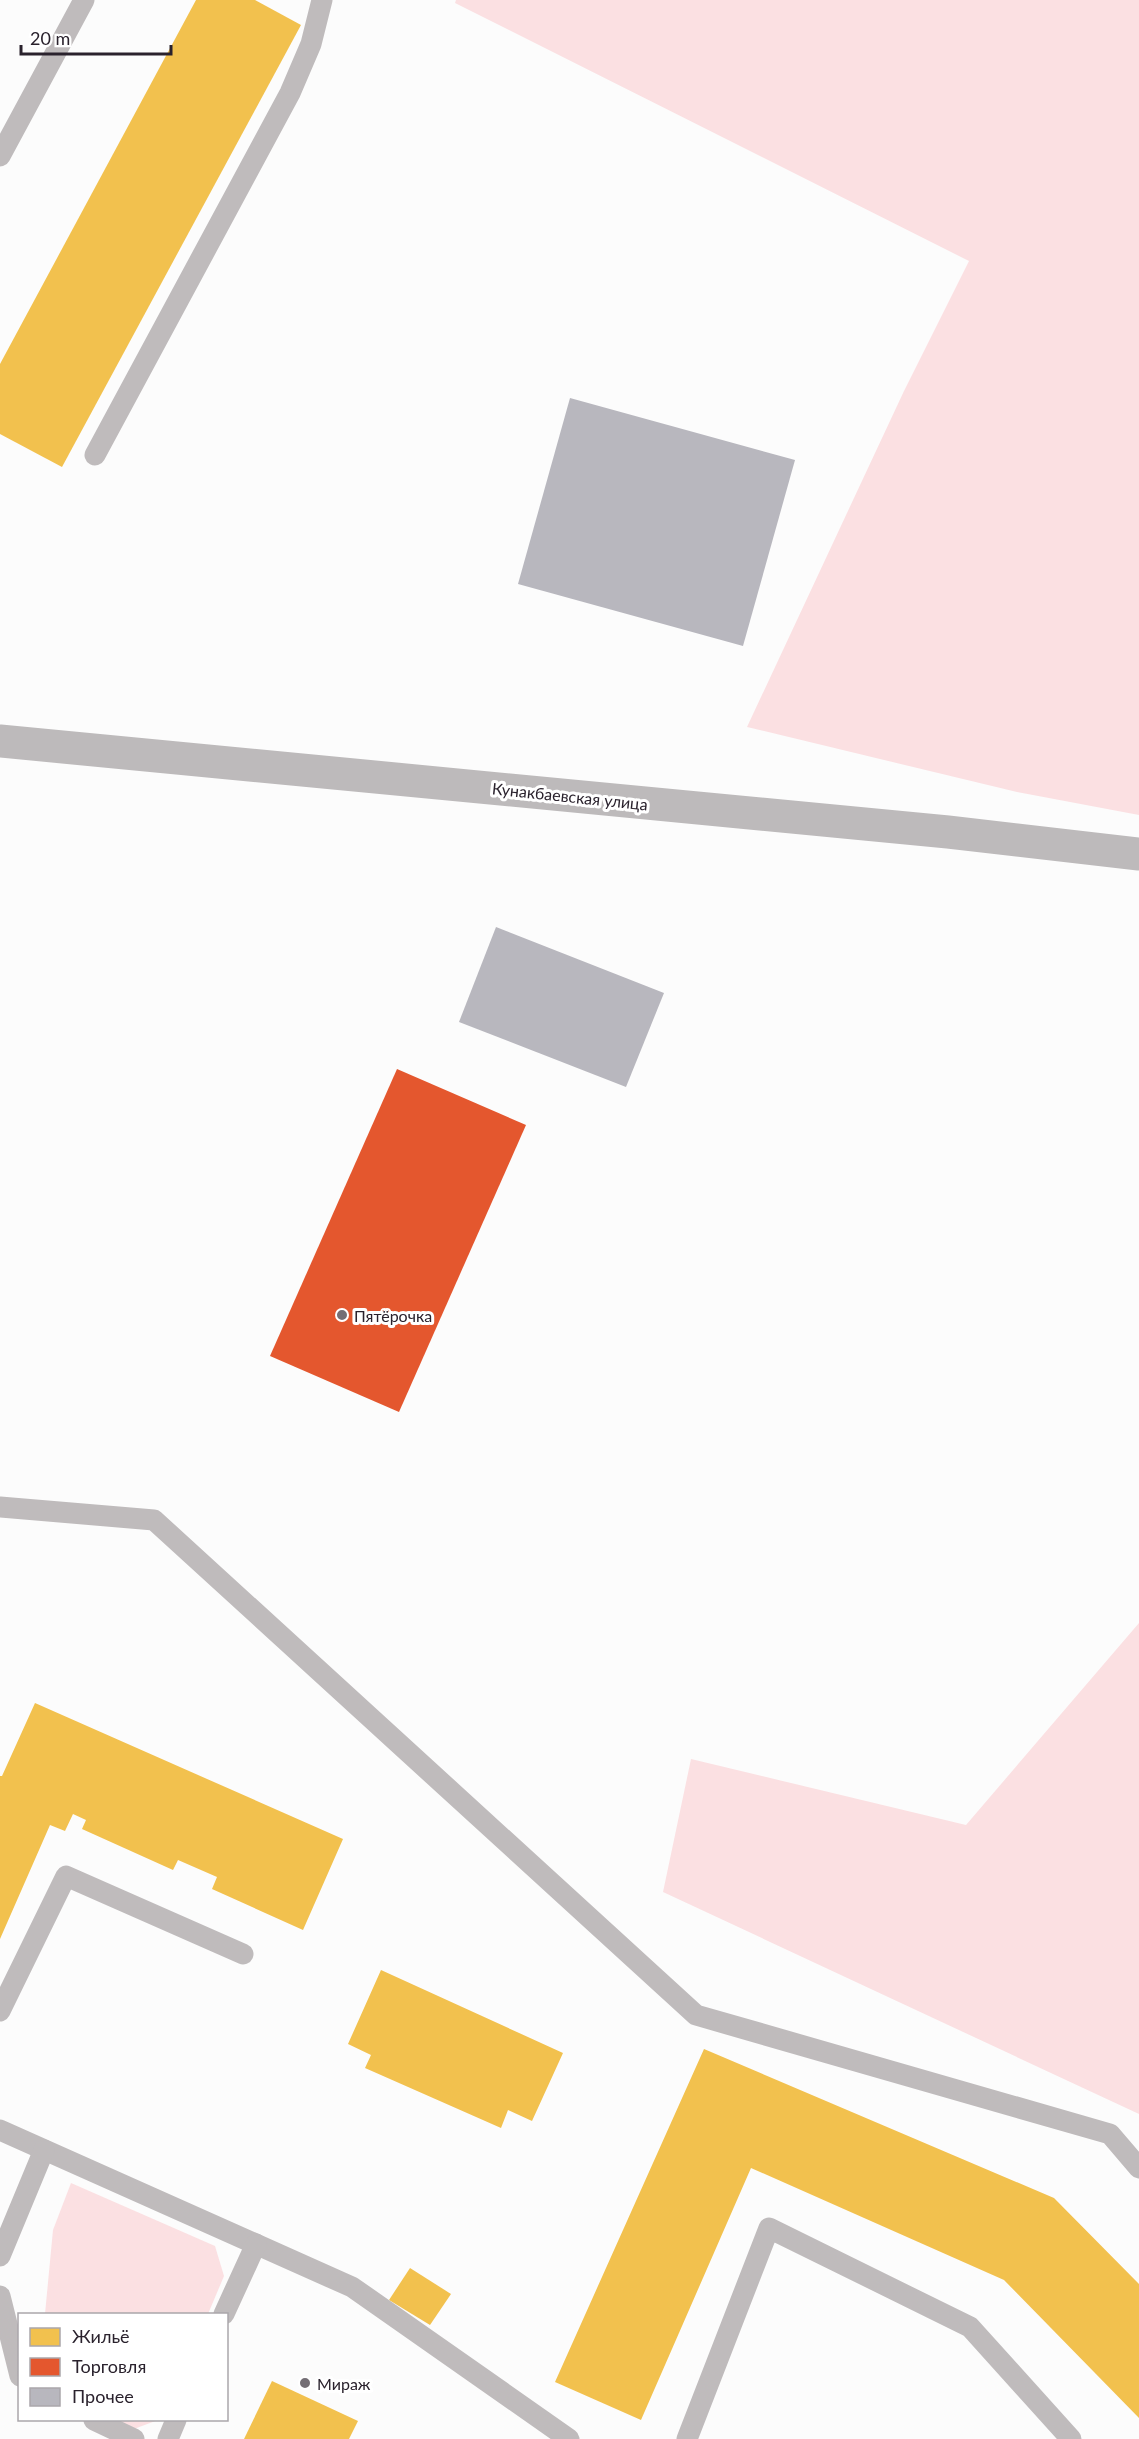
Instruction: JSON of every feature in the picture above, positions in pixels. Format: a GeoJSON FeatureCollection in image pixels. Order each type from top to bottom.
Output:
{"type":"FeatureCollection","features":[{"type":"Feature","properties":{"kind":"main road","name":"Кунакбаевская улица"},"geometry":{"type":"LineString","coordinates":[[0,741],[948,832],[1139,854]]}},
{"type":"Feature","properties":{"kind":"lane"},"geometry":{"type":"LineString","coordinates":[[0,156],[84,0]]}},
{"type":"Feature","properties":{"kind":"lane"},"geometry":{"type":"LineString","coordinates":[[95,455],[290,93],[311,44],[322,0]]}},
{"type":"Feature","properties":{"kind":"lane"},"geometry":{"type":"LineString","coordinates":[[0,1507],[154,1520],[696,2015],[1110,2134],[1139,2168]]}},
{"type":"Feature","properties":{"kind":"lane"},"geometry":{"type":"LineString","coordinates":[[0,2011],[66,1876],[243,1954]]}},
{"type":"Feature","properties":{"kind":"lane"},"geometry":{"type":"LineString","coordinates":[[0,2130],[352,2287],[569,2439]]}},
{"type":"Feature","properties":{"kind":"lane"},"geometry":{"type":"LineString","coordinates":[[0,2256],[44,2150]]}},
{"type":"Feature","properties":{"kind":"lane"},"geometry":{"type":"LineString","coordinates":[[687,2439],[769,2228],[970,2327],[1071,2439]]}},
{"type":"Feature","properties":{"kind":"lane"},"geometry":{"type":"LineString","coordinates":[[224,2313],[256,2244]]}},
{"type":"Feature","properties":{"kind":"lane"},"geometry":{"type":"LineString","coordinates":[[0,2296],[18,2368]]}},
{"type":"Feature","properties":{"kind":"lane"},"geometry":{"type":"LineString","coordinates":[[96,2421],[134,2439]]}},
{"type":"Feature","properties":{"kind":"lane"},"geometry":{"type":"LineString","coordinates":[[168,2439],[176,2421]]}},
{"type":"Feature","properties":{"kind":"shaded area"},"geometry":{"type":"Polygon","coordinates":[[[456,0],[1139,0],[1139,815],[1017,792],[747,727],[904,391],[969,261],[455,3],[456,0]]]}},
{"type":"Feature","properties":{"kind":"shaded area"},"geometry":{"type":"Polygon","coordinates":[[[1139,1623],[1139,2114],[663,1892],[691,1759],[966,1825],[1139,1623]]]}},
{"type":"Feature","properties":{"kind":"shaded area"},"geometry":{"type":"Polygon","coordinates":[[[71,2183],[215,2246],[224,2276],[208,2313],[45,2313],[53,2230],[71,2183]]]}},
{"type":"Feature","properties":{"kind":"shaded area"},"geometry":{"type":"Polygon","coordinates":[[[117,2421],[155,2421],[134,2429],[117,2421]]]}},
{"type":"Feature","properties":{"kind":"building: Жильё"},"geometry":{"type":"Polygon","coordinates":[[[196,0],[255,0],[301,25],[62,467],[0,434],[0,364],[196,0]]]}},
{"type":"Feature","properties":{"kind":"building: Жильё"},"geometry":{"type":"Polygon","coordinates":[[[35,1703],[343,1839],[303,1930],[212,1889],[217,1877],[178,1860],[173,1870],[82,1829],[86,1820],[73,1814],[65,1831],[50,1825],[0,1939],[0,1776],[2,1776],[35,1703]]]}},
{"type":"Feature","properties":{"kind":"building: Жильё"},"geometry":{"type":"Polygon","coordinates":[[[381,1970],[563,2053],[532,2121],[508,2110],[501,2128],[365,2068],[371,2055],[348,2044],[381,1970]]]}},
{"type":"Feature","properties":{"kind":"building: Жильё"},"geometry":{"type":"Polygon","coordinates":[[[704,2049],[1054,2198],[1139,2284],[1139,2418],[1004,2280],[751,2168],[641,2420],[555,2382],[704,2049]]]}},
{"type":"Feature","properties":{"kind":"building: Жильё"},"geometry":{"type":"Polygon","coordinates":[[[410,2268],[451,2294],[430,2325],[389,2300],[410,2268]]]}},
{"type":"Feature","properties":{"kind":"building: Жильё"},"geometry":{"type":"Polygon","coordinates":[[[272,2381],[358,2421],[349,2439],[244,2439],[272,2381]]]}},
{"type":"Feature","properties":{"kind":"building: Торговля"},"geometry":{"type":"Polygon","coordinates":[[[397,1069],[526,1125],[399,1412],[270,1356],[397,1069]]]}},
{"type":"Feature","properties":{"kind":"building: Прочее"},"geometry":{"type":"Polygon","coordinates":[[[570,398],[795,460],[743,646],[518,584],[570,398]]]}},
{"type":"Feature","properties":{"kind":"building: Прочее"},"geometry":{"type":"Polygon","coordinates":[[[496,927],[664,993],[626,1087],[459,1022],[496,927]]]}},
{"type":"Feature","properties":{"kind":"place","name":"Пятёрочка"},"geometry":{"type":"Point","coordinates":[342,1315]}},
{"type":"Feature","properties":{"kind":"place","name":"Мираж"},"geometry":{"type":"Point","coordinates":[305,2383]}}]}
